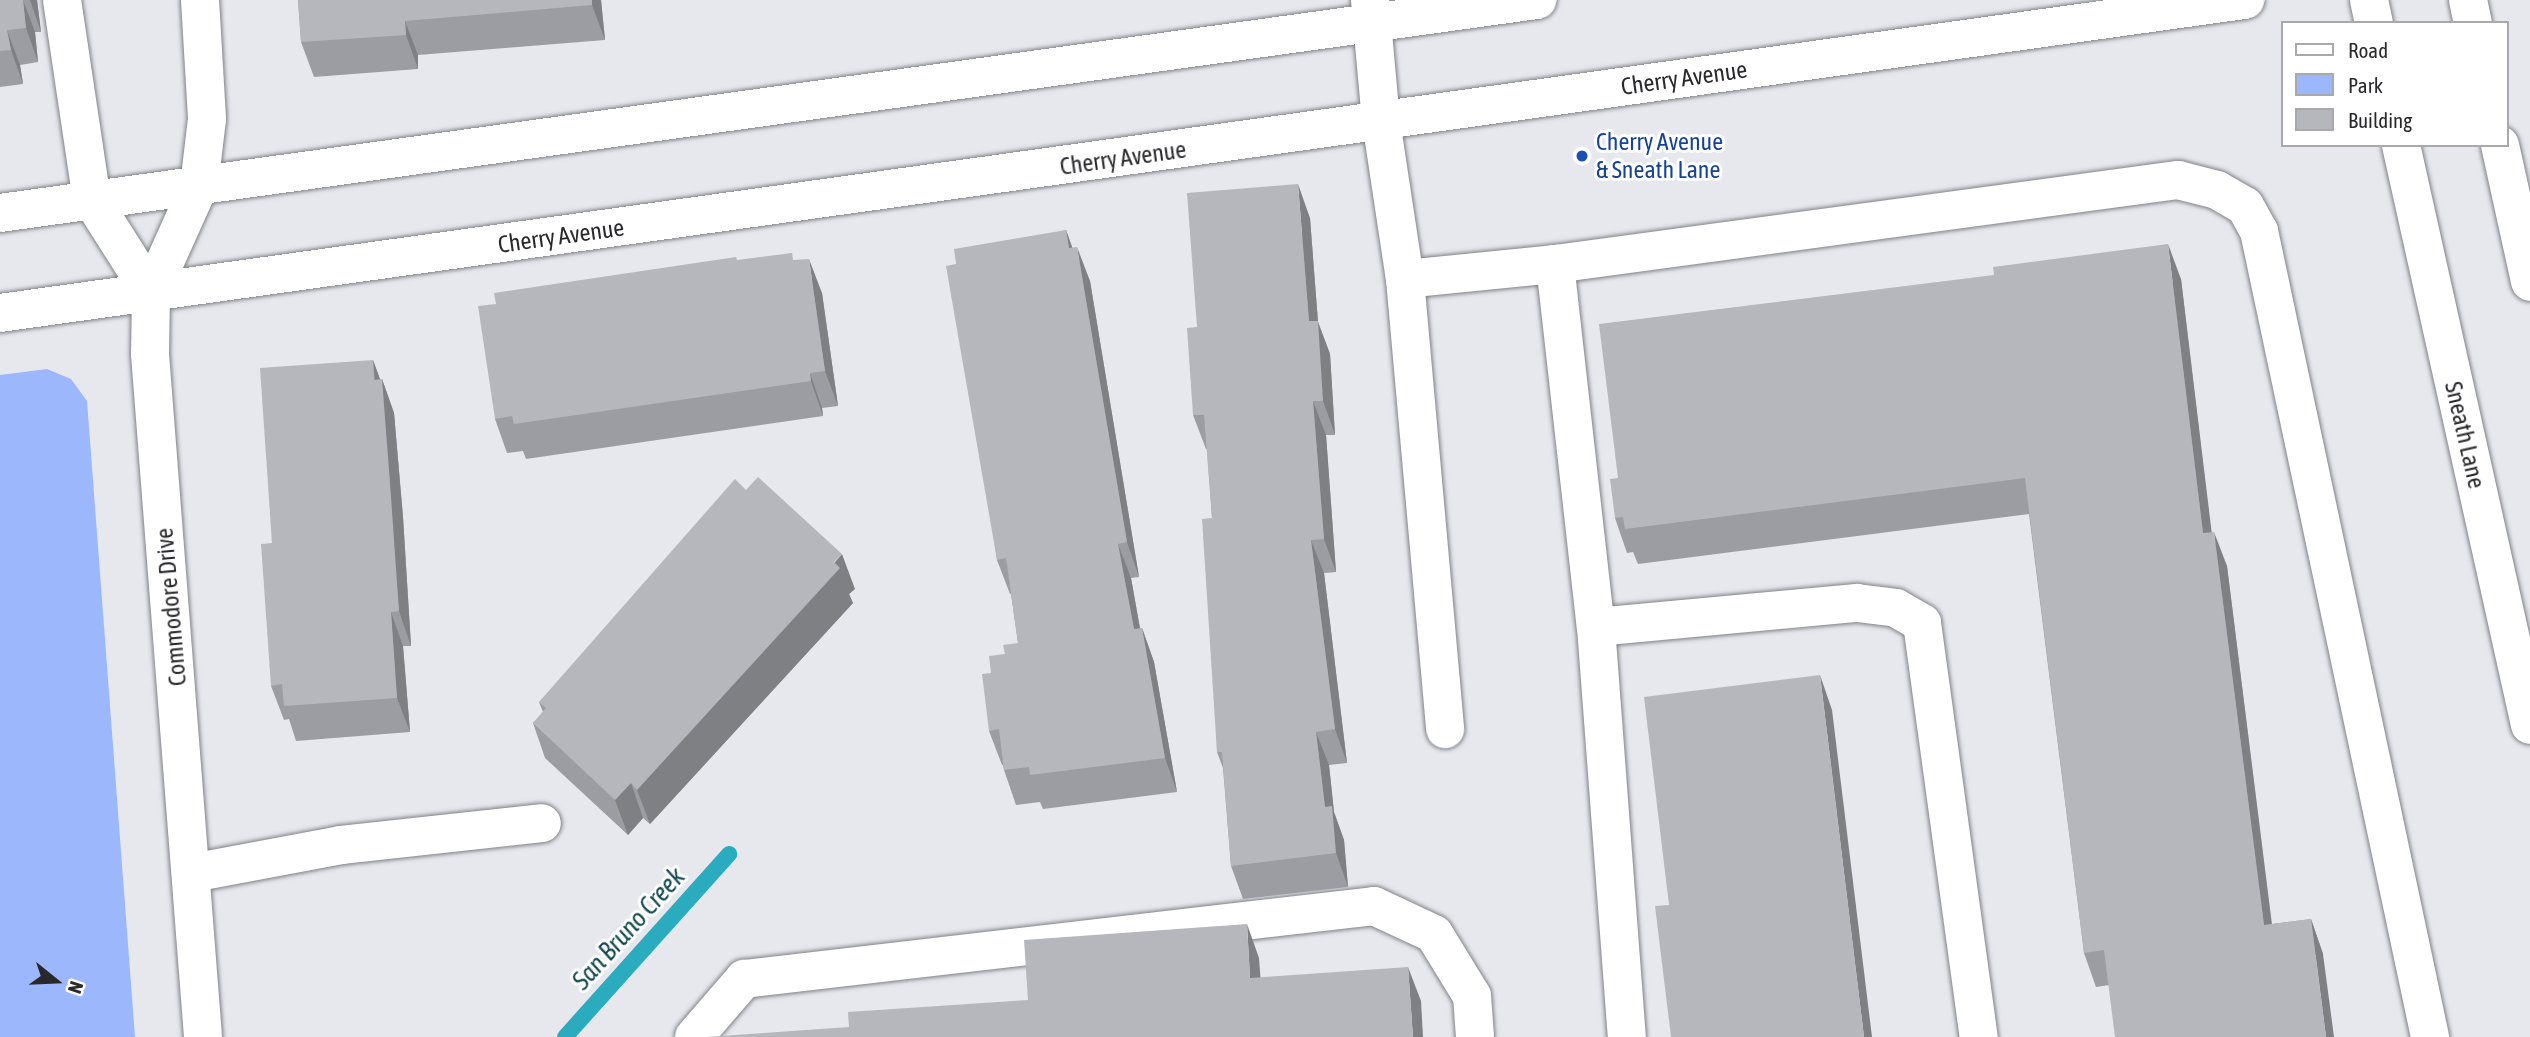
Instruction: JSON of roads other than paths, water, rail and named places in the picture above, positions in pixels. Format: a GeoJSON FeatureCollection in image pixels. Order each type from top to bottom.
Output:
{"type":"FeatureCollection","features":[{"type":"Feature","properties":{"kind":"street"},"geometry":{"type":"LineString","coordinates":[[62,0],[92,200],[150,293]]}},
{"type":"Feature","properties":{"kind":"street","name":"Commodore Drive"},"geometry":{"type":"LineString","coordinates":[[200,0],[207,119],[200,186],[150,293],[150,354],[203,1037]]}},
{"type":"Feature","properties":{"kind":"street"},"geometry":{"type":"LineString","coordinates":[[0,213],[200,186],[1371,11],[1537,0]]}},
{"type":"Feature","properties":{"kind":"street","name":"Cherry Avenue"},"geometry":{"type":"LineString","coordinates":[[0,313],[2245,0]]}},
{"type":"Feature","properties":{"kind":"street"},"geometry":{"type":"LineString","coordinates":[[2369,0],[2374,21]]}},
{"type":"Feature","properties":{"kind":"street"},"geometry":{"type":"LineString","coordinates":[[2468,0],[2473,21]]}},
{"type":"Feature","properties":{"kind":"street"},"geometry":{"type":"LineString","coordinates":[[1371,11],[1381,121],[1405,279],[1445,729]]}},
{"type":"Feature","properties":{"kind":"street","name":"Sneath Lane"},"geometry":{"type":"LineString","coordinates":[[2401,147],[2530,725]]}},
{"type":"Feature","properties":{"kind":"street"},"geometry":{"type":"LineString","coordinates":[[2500,147],[2530,282]]}},
{"type":"Feature","properties":{"kind":"street"},"geometry":{"type":"LineString","coordinates":[[1405,279],[1555,264],[2178,180],[2217,190],[2245,206],[2259,231],[2430,1037]]}},
{"type":"Feature","properties":{"kind":"street"},"geometry":{"type":"LineString","coordinates":[[1555,264],[1596,627],[1627,1037]]}},
{"type":"Feature","properties":{"kind":"street"},"geometry":{"type":"LineString","coordinates":[[1596,627],[1857,603],[1896,608],[1922,623],[1979,1037]]}},
{"type":"Feature","properties":{"kind":"street"},"geometry":{"type":"LineString","coordinates":[[192,873],[341,845],[542,823]]}},
{"type":"Feature","properties":{"kind":"street"},"geometry":{"type":"LineString","coordinates":[[694,1037],[744,979],[1374,906],[1434,934],[1472,996],[1475,1037]]}},
{"type":"Feature","properties":{"kind":"waterway","name":"San Bruno Creek"},"geometry":{"type":"LineString","coordinates":[[565,1037],[729,854]]}},
{"type":"Feature","properties":{"kind":"place","name":"Cherry Avenue & Sneath Lane"},"geometry":{"type":"Point","coordinates":[1582,156]}}]}
